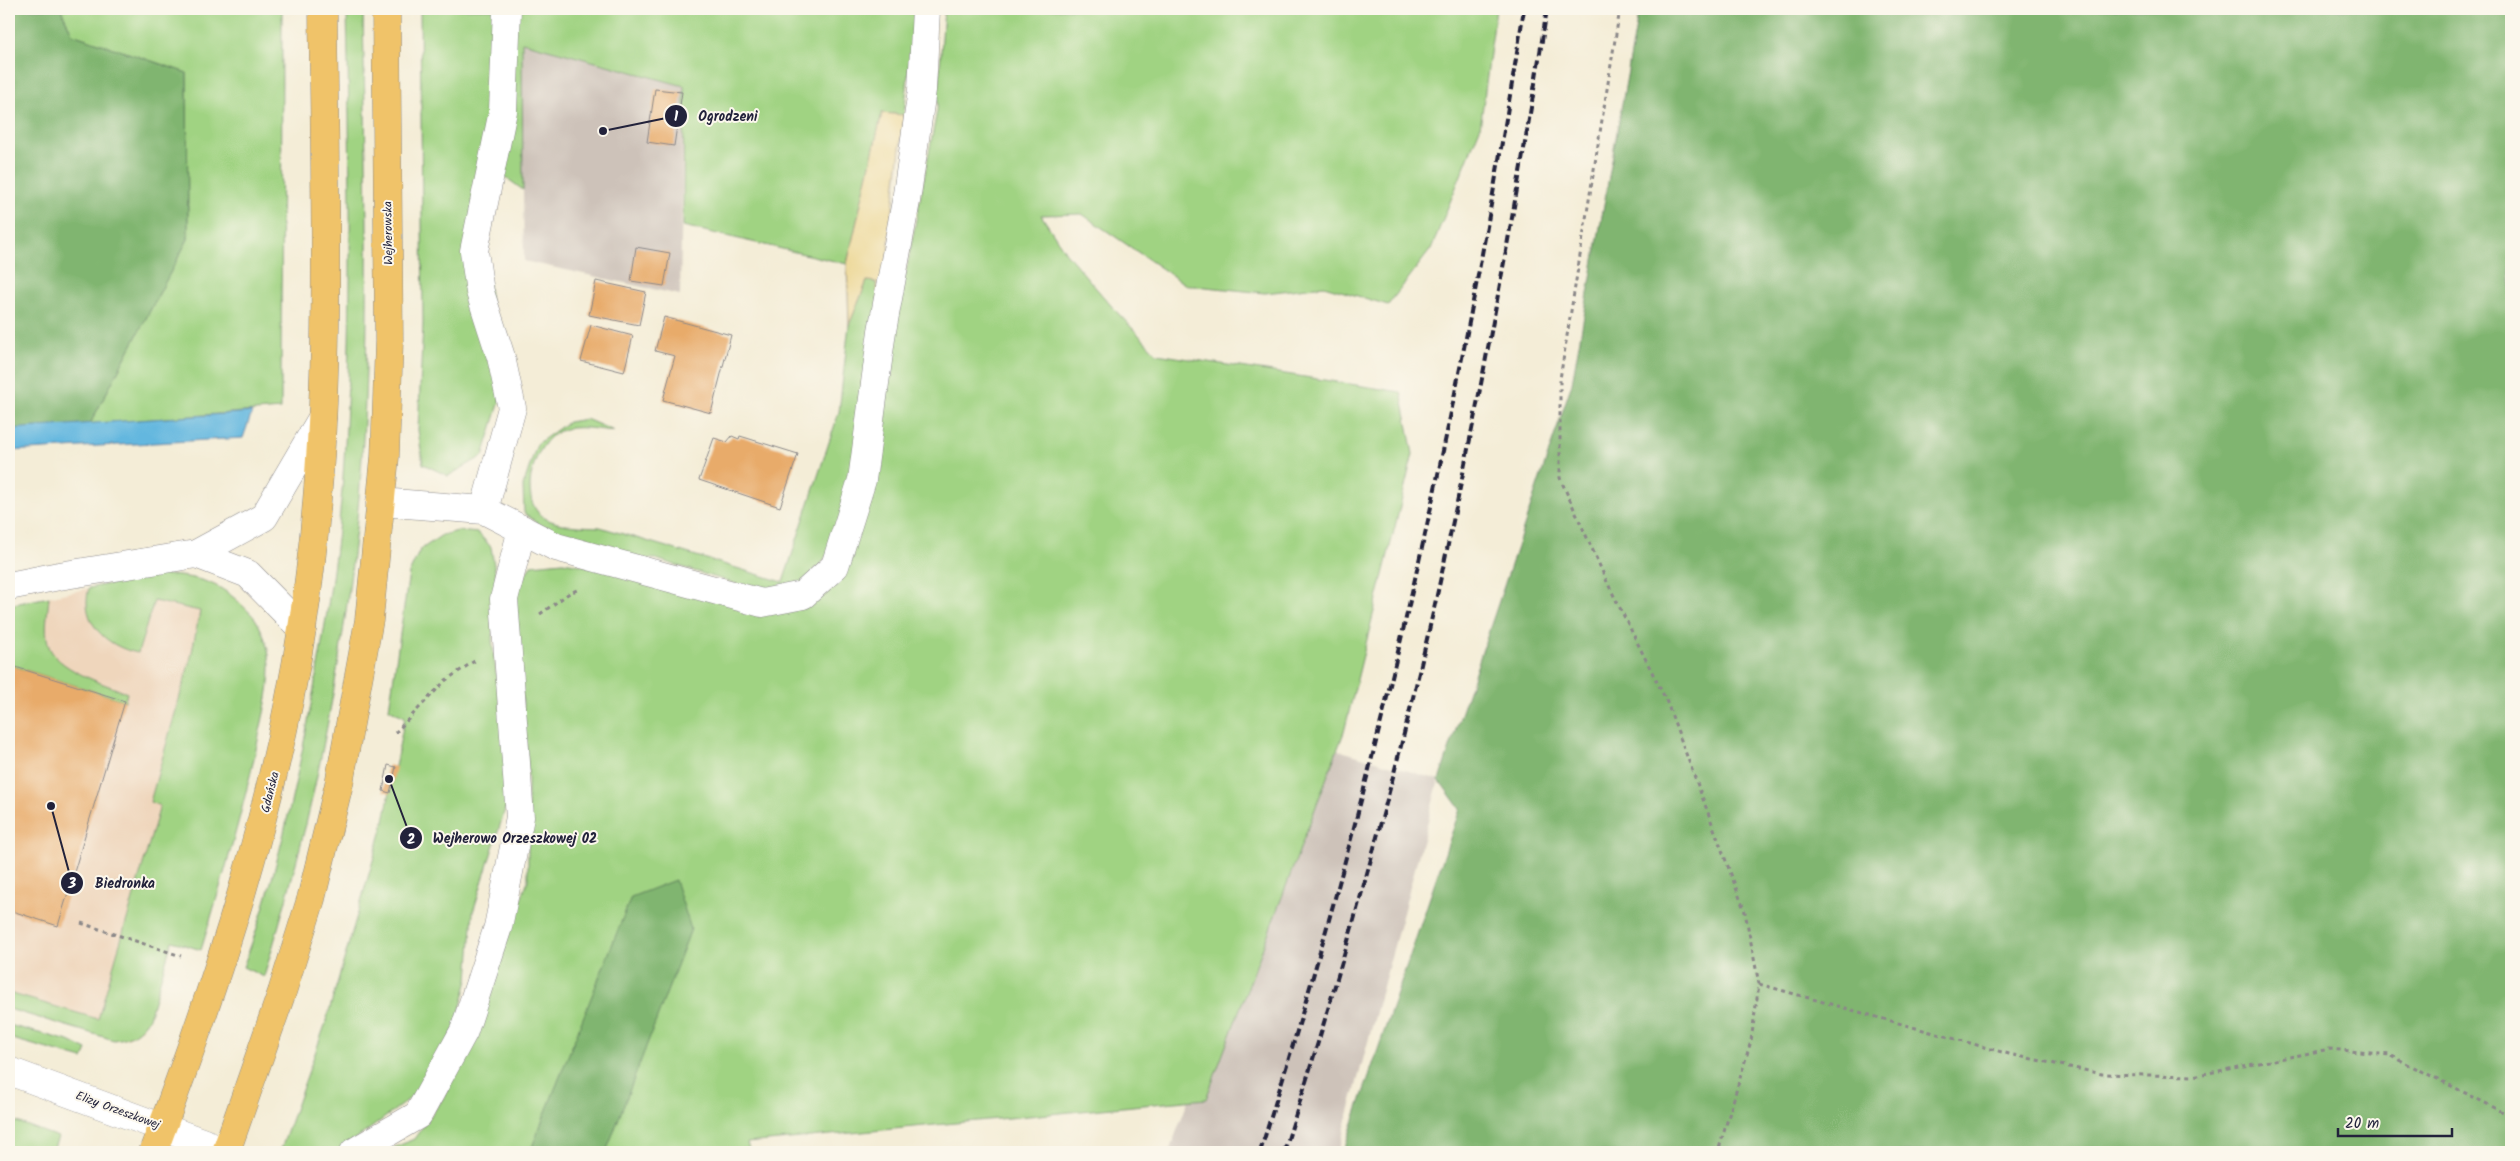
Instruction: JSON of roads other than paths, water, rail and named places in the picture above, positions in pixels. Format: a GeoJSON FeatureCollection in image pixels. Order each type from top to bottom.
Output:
{"type":"FeatureCollection","features":[{"type":"Feature","properties":{"kind":"main road"},"geometry":{"type":"LineString","coordinates":[[322,418],[325,282],[323,9]]}},
{"type":"Feature","properties":{"kind":"main road","name":"Wejherowska"},"geometry":{"type":"LineString","coordinates":[[380,502],[385,457],[390,341],[386,9]]}},
{"type":"Feature","properties":{"kind":"main road","name":"Gdańska"},"geometry":{"type":"LineString","coordinates":[[154,1152],[219,969],[252,862],[273,782],[302,629],[313,540],[322,418]]}},
{"type":"Feature","properties":{"kind":"main road"},"geometry":{"type":"LineString","coordinates":[[226,1151],[282,992],[308,908],[339,784],[369,620],[380,502]]}},
{"type":"Feature","properties":{"kind":"street"},"geometry":{"type":"LineString","coordinates":[[484,510],[512,408],[501,357],[480,292],[474,250],[503,111],[507,9]]}},
{"type":"Feature","properties":{"kind":"street"},"geometry":{"type":"LineString","coordinates":[[380,502],[484,510],[556,547],[762,602],[803,595],[835,566],[862,480],[882,331],[906,201],[922,90],[926,9]]}},
{"type":"Feature","properties":{"kind":"street"},"geometry":{"type":"LineString","coordinates":[[9,586],[58,576],[196,554],[264,517],[322,418]]}},
{"type":"Feature","properties":{"kind":"street"},"geometry":{"type":"LineString","coordinates":[[354,1152],[418,1115],[464,1031],[498,927],[520,817],[504,599],[522,529]]}},
{"type":"Feature","properties":{"kind":"street"},"geometry":{"type":"LineString","coordinates":[[196,554],[248,574],[302,629]]}},
{"type":"Feature","properties":{"kind":"street","name":"Elizy Orzeszkowej"},"geometry":{"type":"LineString","coordinates":[[9,1071],[163,1126],[226,1151]]}},
{"type":"Feature","properties":{"kind":"water"},"geometry":{"type":"Polygon","coordinates":[[[252,412],[243,438],[9,451],[9,429],[252,412]]]}},
{"type":"Feature","properties":{"kind":"railway"},"geometry":{"type":"LineString","coordinates":[[1260,1152],[1303,1012],[1342,870],[1413,586],[1474,298],[1524,9]]}},
{"type":"Feature","properties":{"kind":"railway"},"geometry":{"type":"LineString","coordinates":[[1284,1152],[1366,875],[1404,736],[1421,665],[1468,449],[1523,156],[1547,9]]}},
{"type":"Feature","properties":{"kind":"place","name":"Ogrodzeni"},"geometry":{"type":"Point","coordinates":[603,131]}},
{"type":"Feature","properties":{"kind":"place","name":"Wejherowo Orzeszkowej 02"},"geometry":{"type":"Point","coordinates":[389,779]}},
{"type":"Feature","properties":{"kind":"place","name":"Biedronka"},"geometry":{"type":"Point","coordinates":[51,806]}}]}
